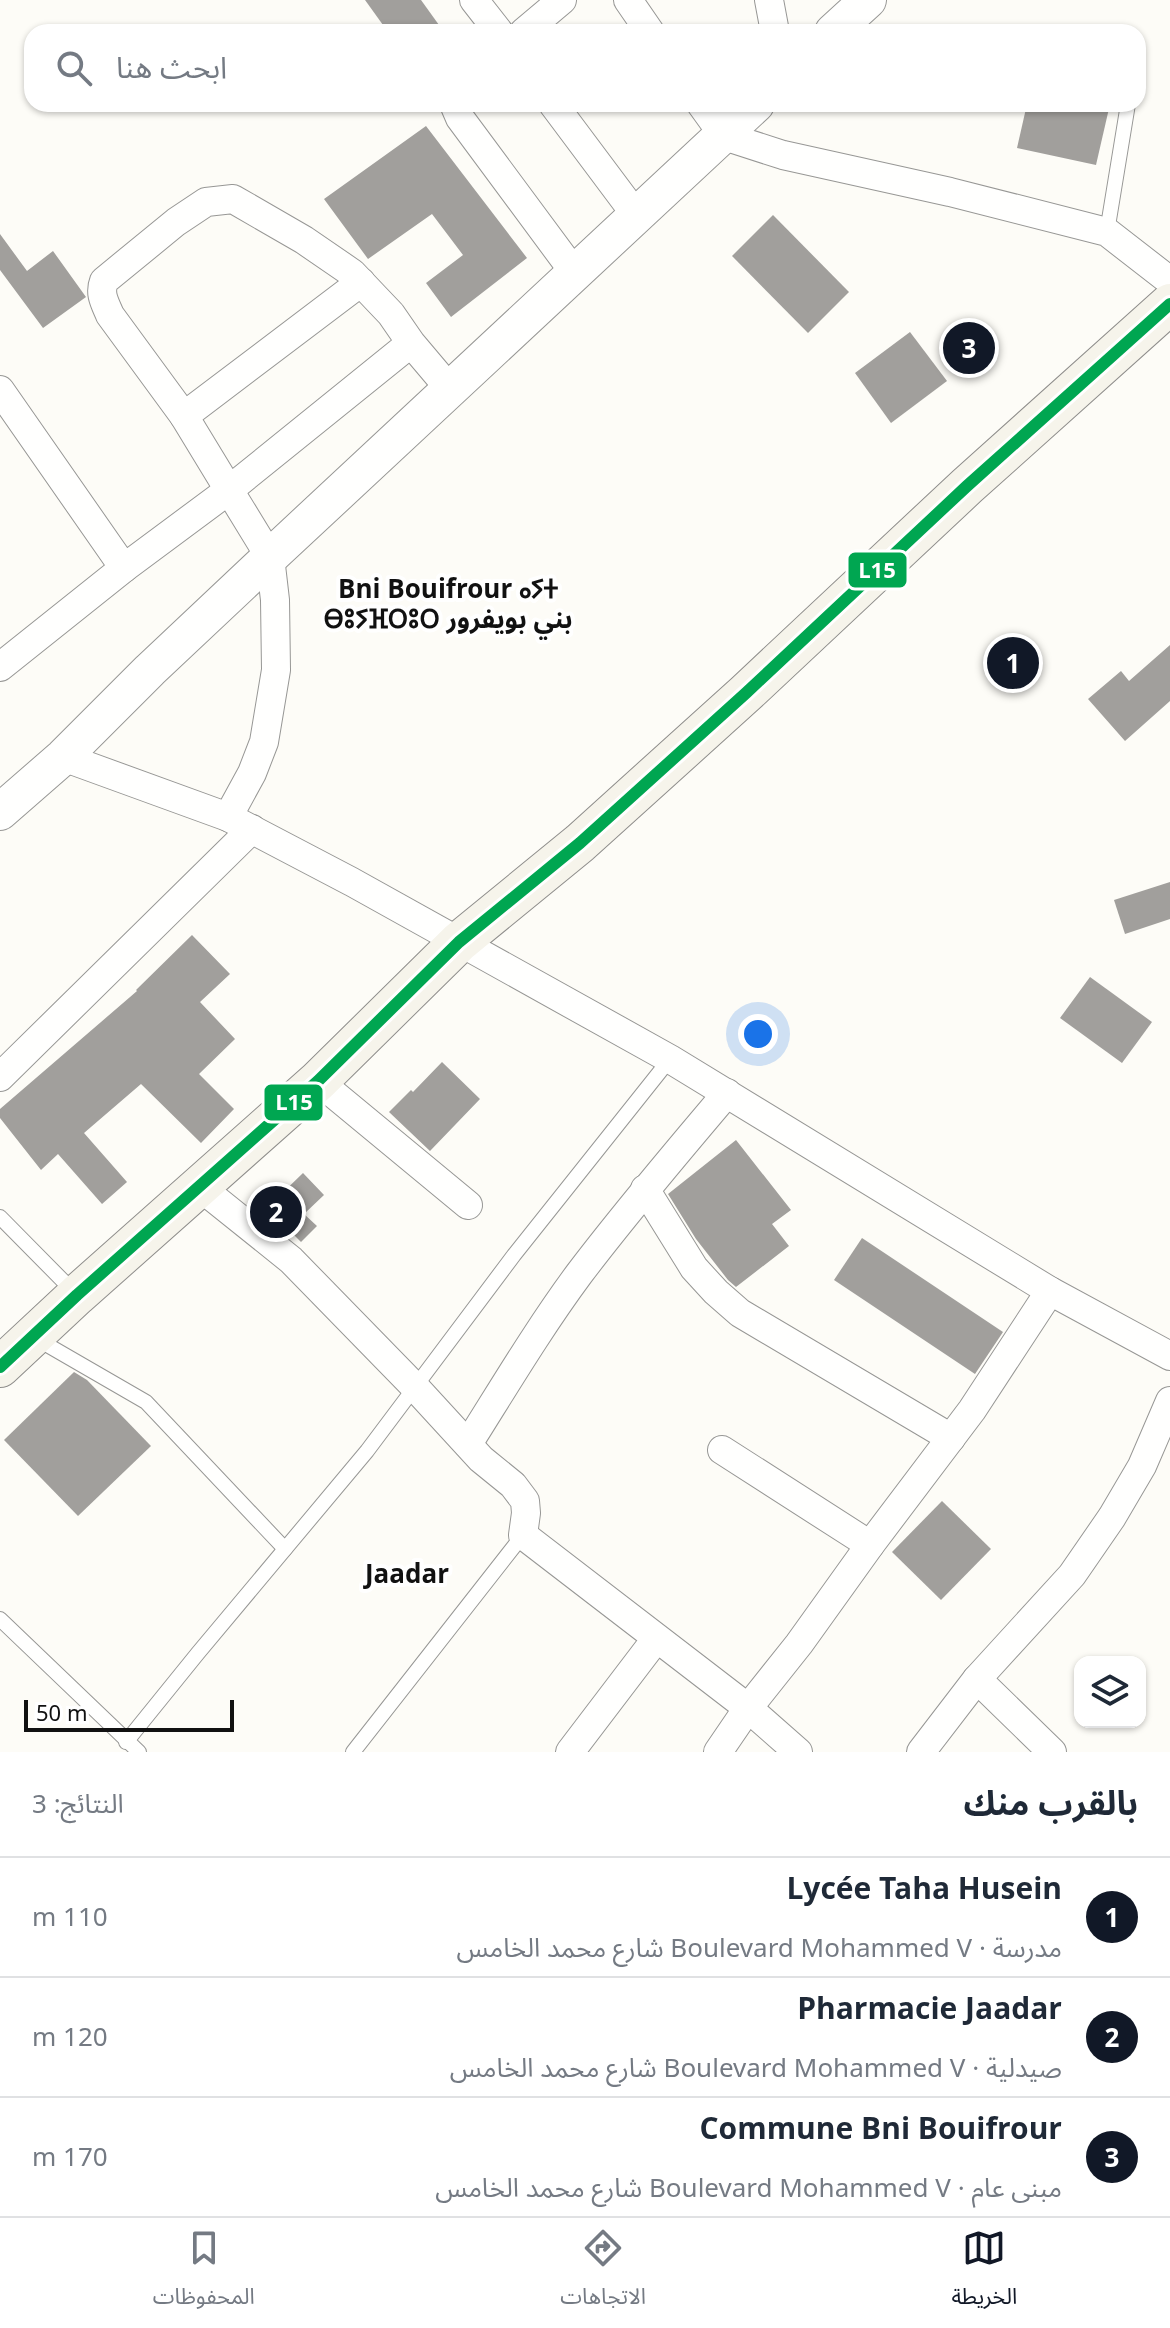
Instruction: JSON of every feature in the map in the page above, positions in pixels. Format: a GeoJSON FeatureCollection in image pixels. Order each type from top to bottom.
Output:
{"type":"FeatureCollection","features":[{"type":"Feature","properties":{"kind":"main road"},"geometry":{"type":"LineString","coordinates":[[0,1367],[318,1081],[459,942],[580,843],[967,486],[1165,317]]}},
{"type":"Feature","properties":{"kind":"street"},"geometry":{"type":"LineString","coordinates":[[474,0],[493,24]]}},
{"type":"Feature","properties":{"kind":"street"},"geometry":{"type":"LineString","coordinates":[[534,24],[562,0]]}},
{"type":"Feature","properties":{"kind":"street"},"geometry":{"type":"LineString","coordinates":[[628,0],[644,24]]}},
{"type":"Feature","properties":{"kind":"street"},"geometry":{"type":"LineString","coordinates":[[769,0],[774,24]]}},
{"type":"Feature","properties":{"kind":"street"},"geometry":{"type":"LineString","coordinates":[[842,24],[868,0]]}},
{"type":"Feature","properties":{"kind":"street"},"geometry":{"type":"LineString","coordinates":[[457,112],[574,272]]}},
{"type":"Feature","properties":{"kind":"street"},"geometry":{"type":"LineString","coordinates":[[559,112],[636,215]]}},
{"type":"Feature","properties":{"kind":"street"},"geometry":{"type":"LineString","coordinates":[[707,112],[724,136],[783,155],[950,192],[1107,232],[1170,281]]}},
{"type":"Feature","properties":{"kind":"street"},"geometry":{"type":"LineString","coordinates":[[0,811],[63,757],[150,670],[449,388],[748,112]]}},
{"type":"Feature","properties":{"kind":"street"},"geometry":{"type":"LineString","coordinates":[[0,1077],[240,823],[252,773],[264,742],[276,670],[275,600],[270,557],[184,416],[110,315],[102,298],[104,281],[176,222],[206,202],[233,199],[304,240],[352,273],[391,314],[449,388]]}},
{"type":"Feature","properties":{"kind":"street"},"geometry":{"type":"LineString","coordinates":[[184,416],[361,282]]}},
{"type":"Feature","properties":{"kind":"street"},"geometry":{"type":"LineString","coordinates":[[0,667],[124,568],[229,490],[411,343]]}},
{"type":"Feature","properties":{"kind":"street"},"geometry":{"type":"LineString","coordinates":[[0,390],[124,568]]}},
{"type":"Feature","properties":{"kind":"street"},"geometry":{"type":"LineString","coordinates":[[63,757],[240,823],[670,1059],[1050,1291],[1170,1356]]}},
{"type":"Feature","properties":{"kind":"street"},"geometry":{"type":"LineString","coordinates":[[318,1081],[468,1205]]}},
{"type":"Feature","properties":{"kind":"street"},"geometry":{"type":"LineString","coordinates":[[468,1444],[578,1277],[645,1189],[727,1093]]}},
{"type":"Feature","properties":{"kind":"street"},"geometry":{"type":"LineString","coordinates":[[200,1187],[291,1260],[481,1459],[521,1493],[526,1513],[523,1535],[748,1708],[798,1752]]}},
{"type":"Feature","properties":{"kind":"street"},"geometry":{"type":"LineString","coordinates":[[645,1189],[694,1268],[740,1313],[951,1438]]}},
{"type":"Feature","properties":{"kind":"street"},"geometry":{"type":"LineString","coordinates":[[718,1752],[972,1410],[1050,1291]]}},
{"type":"Feature","properties":{"kind":"street"},"geometry":{"type":"LineString","coordinates":[[921,1752],[977,1679],[1072,1575],[1142,1466],[1170,1401]]}},
{"type":"Feature","properties":{"kind":"street"},"geometry":{"type":"LineString","coordinates":[[722,1450],[870,1545]]}},
{"type":"Feature","properties":{"kind":"street"},"geometry":{"type":"LineString","coordinates":[[570,1752],[656,1639]]}},
{"type":"Feature","properties":{"kind":"street"},"geometry":{"type":"LineString","coordinates":[[977,1679],[1052,1752]]}},
{"type":"Feature","properties":{"kind":"lane"},"geometry":{"type":"LineString","coordinates":[[1107,232],[1127,112]]}},
{"type":"Feature","properties":{"kind":"lane"},"geometry":{"type":"LineString","coordinates":[[126,1742],[367,1451],[514,1255],[670,1059]]}},
{"type":"Feature","properties":{"kind":"lane"},"geometry":{"type":"LineString","coordinates":[[0,1217],[77,1295]]}},
{"type":"Feature","properties":{"kind":"lane"},"geometry":{"type":"LineString","coordinates":[[34,1337],[146,1402],[285,1549]]}},
{"type":"Feature","properties":{"kind":"lane"},"geometry":{"type":"LineString","coordinates":[[353,1752],[523,1535]]}},
{"type":"Feature","properties":{"kind":"lane"},"geometry":{"type":"LineString","coordinates":[[0,1619],[139,1752]]}},
{"type":"Feature","properties":{"kind":"building"},"geometry":{"type":"Polygon","coordinates":[[[365,0],[421,0],[438,24],[382,24],[365,0]]]}},
{"type":"Feature","properties":{"kind":"building"},"geometry":{"type":"Polygon","coordinates":[[[1025,112],[1108,112],[1096,165],[1017,148],[1025,112]]]}},
{"type":"Feature","properties":{"kind":"building"},"geometry":{"type":"Polygon","coordinates":[[[426,126],[527,258],[451,317],[426,283],[463,255],[432,214],[368,259],[324,199],[426,126]]]}},
{"type":"Feature","properties":{"kind":"building"},"geometry":{"type":"Polygon","coordinates":[[[773,215],[849,292],[808,333],[732,256],[773,215]]]}},
{"type":"Feature","properties":{"kind":"building"},"geometry":{"type":"Polygon","coordinates":[[[0,234],[27,271],[53,251],[86,297],[43,328],[0,270],[0,234]]]}},
{"type":"Feature","properties":{"kind":"building"},"geometry":{"type":"Polygon","coordinates":[[[910,332],[947,381],[891,423],[855,373],[910,332]]]}},
{"type":"Feature","properties":{"kind":"building"},"geometry":{"type":"Polygon","coordinates":[[[1170,645],[1170,701],[1125,741],[1088,699],[1121,671],[1129,681],[1170,645]]]}},
{"type":"Feature","properties":{"kind":"building"},"geometry":{"type":"Polygon","coordinates":[[[1170,882],[1170,919],[1125,934],[1114,900],[1170,882]]]}},
{"type":"Feature","properties":{"kind":"building"},"geometry":{"type":"Polygon","coordinates":[[[192,935],[230,974],[200,1002],[235,1039],[199,1074],[234,1109],[201,1143],[141,1084],[84,1133],[127,1182],[102,1204],[58,1154],[41,1170],[0,1118],[0,1109],[137,991],[192,935]]]}},
{"type":"Feature","properties":{"kind":"building"},"geometry":{"type":"Polygon","coordinates":[[[1090,977],[1152,1022],[1122,1063],[1060,1018],[1090,977]]]}},
{"type":"Feature","properties":{"kind":"building"},"geometry":{"type":"Polygon","coordinates":[[[442,1062],[480,1099],[430,1151],[389,1112],[442,1062]]]}},
{"type":"Feature","properties":{"kind":"building"},"geometry":{"type":"Polygon","coordinates":[[[736,1140],[791,1210],[772,1224],[789,1246],[736,1287],[696,1239],[668,1194],[736,1140]]]}},
{"type":"Feature","properties":{"kind":"building"},"geometry":{"type":"Polygon","coordinates":[[[303,1173],[324,1195],[304,1214],[317,1226],[301,1242],[267,1208],[303,1173]]]}},
{"type":"Feature","properties":{"kind":"building"},"geometry":{"type":"Polygon","coordinates":[[[862,1238],[1003,1332],[975,1374],[834,1280],[862,1238]]]}},
{"type":"Feature","properties":{"kind":"building"},"geometry":{"type":"Polygon","coordinates":[[[74,1372],[87,1380],[151,1446],[78,1516],[4,1440],[74,1372]]]}},
{"type":"Feature","properties":{"kind":"building"},"geometry":{"type":"Polygon","coordinates":[[[942,1501],[991,1549],[941,1600],[892,1552],[942,1501]]]}},
{"type":"Feature","properties":{"kind":"transit line","name":"L15"},"geometry":{"type":"LineString","coordinates":[[0,1367],[318,1081],[459,942],[580,843],[967,486],[1170,304]]}},
{"type":"Feature","properties":{"kind":"place","name":"Commune Bni Bouifrour"},"geometry":{"type":"Point","coordinates":[969,348]}},
{"type":"Feature","properties":{"kind":"place","name":"Lycée Taha Husein"},"geometry":{"type":"Point","coordinates":[1013,663]}},
{"type":"Feature","properties":{"kind":"place","name":"Pharmacie Jaadar"},"geometry":{"type":"Point","coordinates":[276,1212]}},
{"type":"Feature","properties":{"kind":"district","name":"Bni Bouifrour ⴰⵢⵜ ⴱⵓⵢⴼⵔⵓⵔ بني بويفرور"},"geometry":{"type":"Point","coordinates":[448,604]}},
{"type":"Feature","properties":{"kind":"district","name":"Jaadar"},"geometry":{"type":"Point","coordinates":[407,1574]}}]}
